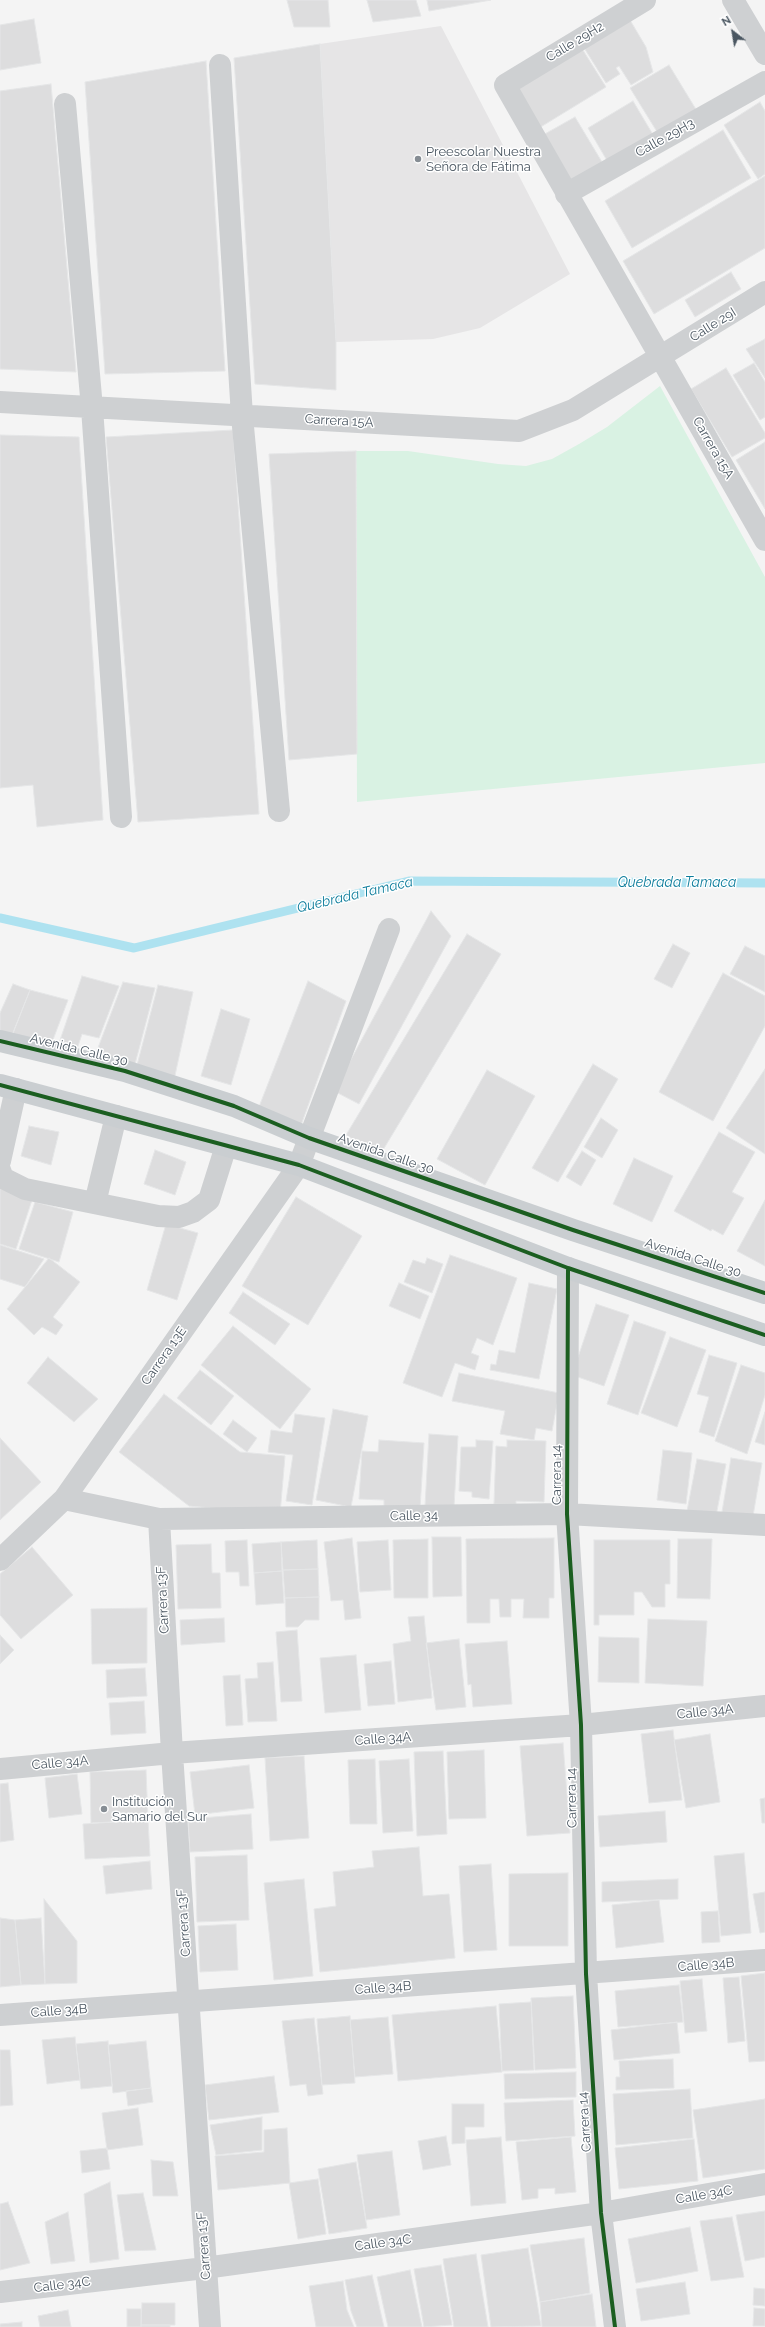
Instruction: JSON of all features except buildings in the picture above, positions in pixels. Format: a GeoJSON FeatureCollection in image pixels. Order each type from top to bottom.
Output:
{"type":"FeatureCollection","features":[{"type":"Feature","properties":{"kind":"main road","name":"Avenida Calle 30"},"geometry":{"type":"LineString","coordinates":[[0,1041],[125,1071],[234,1106],[309,1138],[573,1230],[765,1293]]}},
{"type":"Feature","properties":{"kind":"main road"},"geometry":{"type":"LineString","coordinates":[[8,1087],[299,1165],[568,1268],[765,1335]]}},
{"type":"Feature","properties":{"kind":"street","name":"Calle 29H2"},"geometry":{"type":"LineString","coordinates":[[505,85],[645,0]]}},
{"type":"Feature","properties":{"kind":"street"},"geometry":{"type":"LineString","coordinates":[[733,0],[765,54]]}},
{"type":"Feature","properties":{"kind":"street"},"geometry":{"type":"LineString","coordinates":[[220,65],[242,416],[279,811]]}},
{"type":"Feature","properties":{"kind":"street","name":"Calle 29H3"},"geometry":{"type":"LineString","coordinates":[[566,194],[765,82]]}},
{"type":"Feature","properties":{"kind":"street","name":"Carrera 15A"},"geometry":{"type":"LineString","coordinates":[[505,85],[660,357],[762,527]]}},
{"type":"Feature","properties":{"kind":"street"},"geometry":{"type":"LineString","coordinates":[[65,104],[92,408],[121,817]]}},
{"type":"Feature","properties":{"kind":"street","name":"Calle 29I"},"geometry":{"type":"LineString","coordinates":[[660,357],[765,292]]}},
{"type":"Feature","properties":{"kind":"street","name":"Carrera 15A"},"geometry":{"type":"LineString","coordinates":[[0,402],[519,431],[573,410],[660,357]]}},
{"type":"Feature","properties":{"kind":"street","name":"Carrera 13E"},"geometry":{"type":"LineString","coordinates":[[0,1560],[64,1499],[299,1165],[389,929]]}},
{"type":"Feature","properties":{"kind":"street"},"geometry":{"type":"LineString","coordinates":[[0,1161],[8,1087]]}},
{"type":"Feature","properties":{"kind":"street"},"geometry":{"type":"LineString","coordinates":[[95,1203],[116,1116]]}},
{"type":"Feature","properties":{"kind":"street"},"geometry":{"type":"LineString","coordinates":[[0,1170],[3,1178],[25,1189],[158,1216],[179,1217],[193,1212],[208,1200],[226,1146]]}},
{"type":"Feature","properties":{"kind":"street","name":"Carrera 14"},"geometry":{"type":"LineString","coordinates":[[568,1268],[567,1514],[581,1725],[586,1974],[601,2213],[615,2327]]}},
{"type":"Feature","properties":{"kind":"street","name":"Calle 34"},"geometry":{"type":"LineString","coordinates":[[64,1499],[159,1519],[567,1514],[765,1525]]}},
{"type":"Feature","properties":{"kind":"street","name":"Carrera 13F"},"geometry":{"type":"LineString","coordinates":[[159,1519],[172,1753],[210,2327]]}},
{"type":"Feature","properties":{"kind":"street","name":"Calle 34A"},"geometry":{"type":"LineString","coordinates":[[0,1769],[172,1753],[581,1725],[765,1706]]}},
{"type":"Feature","properties":{"kind":"street","name":"Calle 34B"},"geometry":{"type":"LineString","coordinates":[[0,2015],[765,1960]]}},
{"type":"Feature","properties":{"kind":"street","name":"Calle 34C"},"geometry":{"type":"LineString","coordinates":[[0,2292],[205,2268],[601,2213],[765,2184]]}},
{"type":"Feature","properties":{"kind":"shaded area","name":"Preescolar Nuestra Señora de Fátima"},"geometry":{"type":"Polygon","coordinates":[[[441,26],[570,274],[480,328],[433,339],[336,342],[320,44],[441,26]]]}},
{"type":"Feature","properties":{"kind":"green space"},"geometry":{"type":"Polygon","coordinates":[[[660,386],[765,577],[765,763],[357,802],[356,451],[408,451],[498,464],[526,466],[552,459],[579,444],[607,427],[660,386]]]}},
{"type":"Feature","properties":{"kind":"waterway","name":"Quebrada Tamaca"},"geometry":{"type":"LineString","coordinates":[[0,918],[134,948],[409,881],[765,883]]}},
{"type":"Feature","properties":{"kind":"cycle path"},"geometry":{"type":"LineString","coordinates":[[0,1041],[125,1071],[234,1106],[309,1138],[573,1230],[765,1293]]}},
{"type":"Feature","properties":{"kind":"cycle path"},"geometry":{"type":"LineString","coordinates":[[0,1085],[299,1165],[568,1268],[765,1335]]}},
{"type":"Feature","properties":{"kind":"cycle path"},"geometry":{"type":"LineString","coordinates":[[568,1268],[567,1514],[581,1725],[586,1974],[601,2213],[615,2327]]}},
{"type":"Feature","properties":{"kind":"place","name":"Preescolar Nuestra Señora de Fátima"},"geometry":{"type":"Point","coordinates":[418,159]}},
{"type":"Feature","properties":{"kind":"place","name":"Institución Samario del Sur"},"geometry":{"type":"Point","coordinates":[104,1809]}}]}
